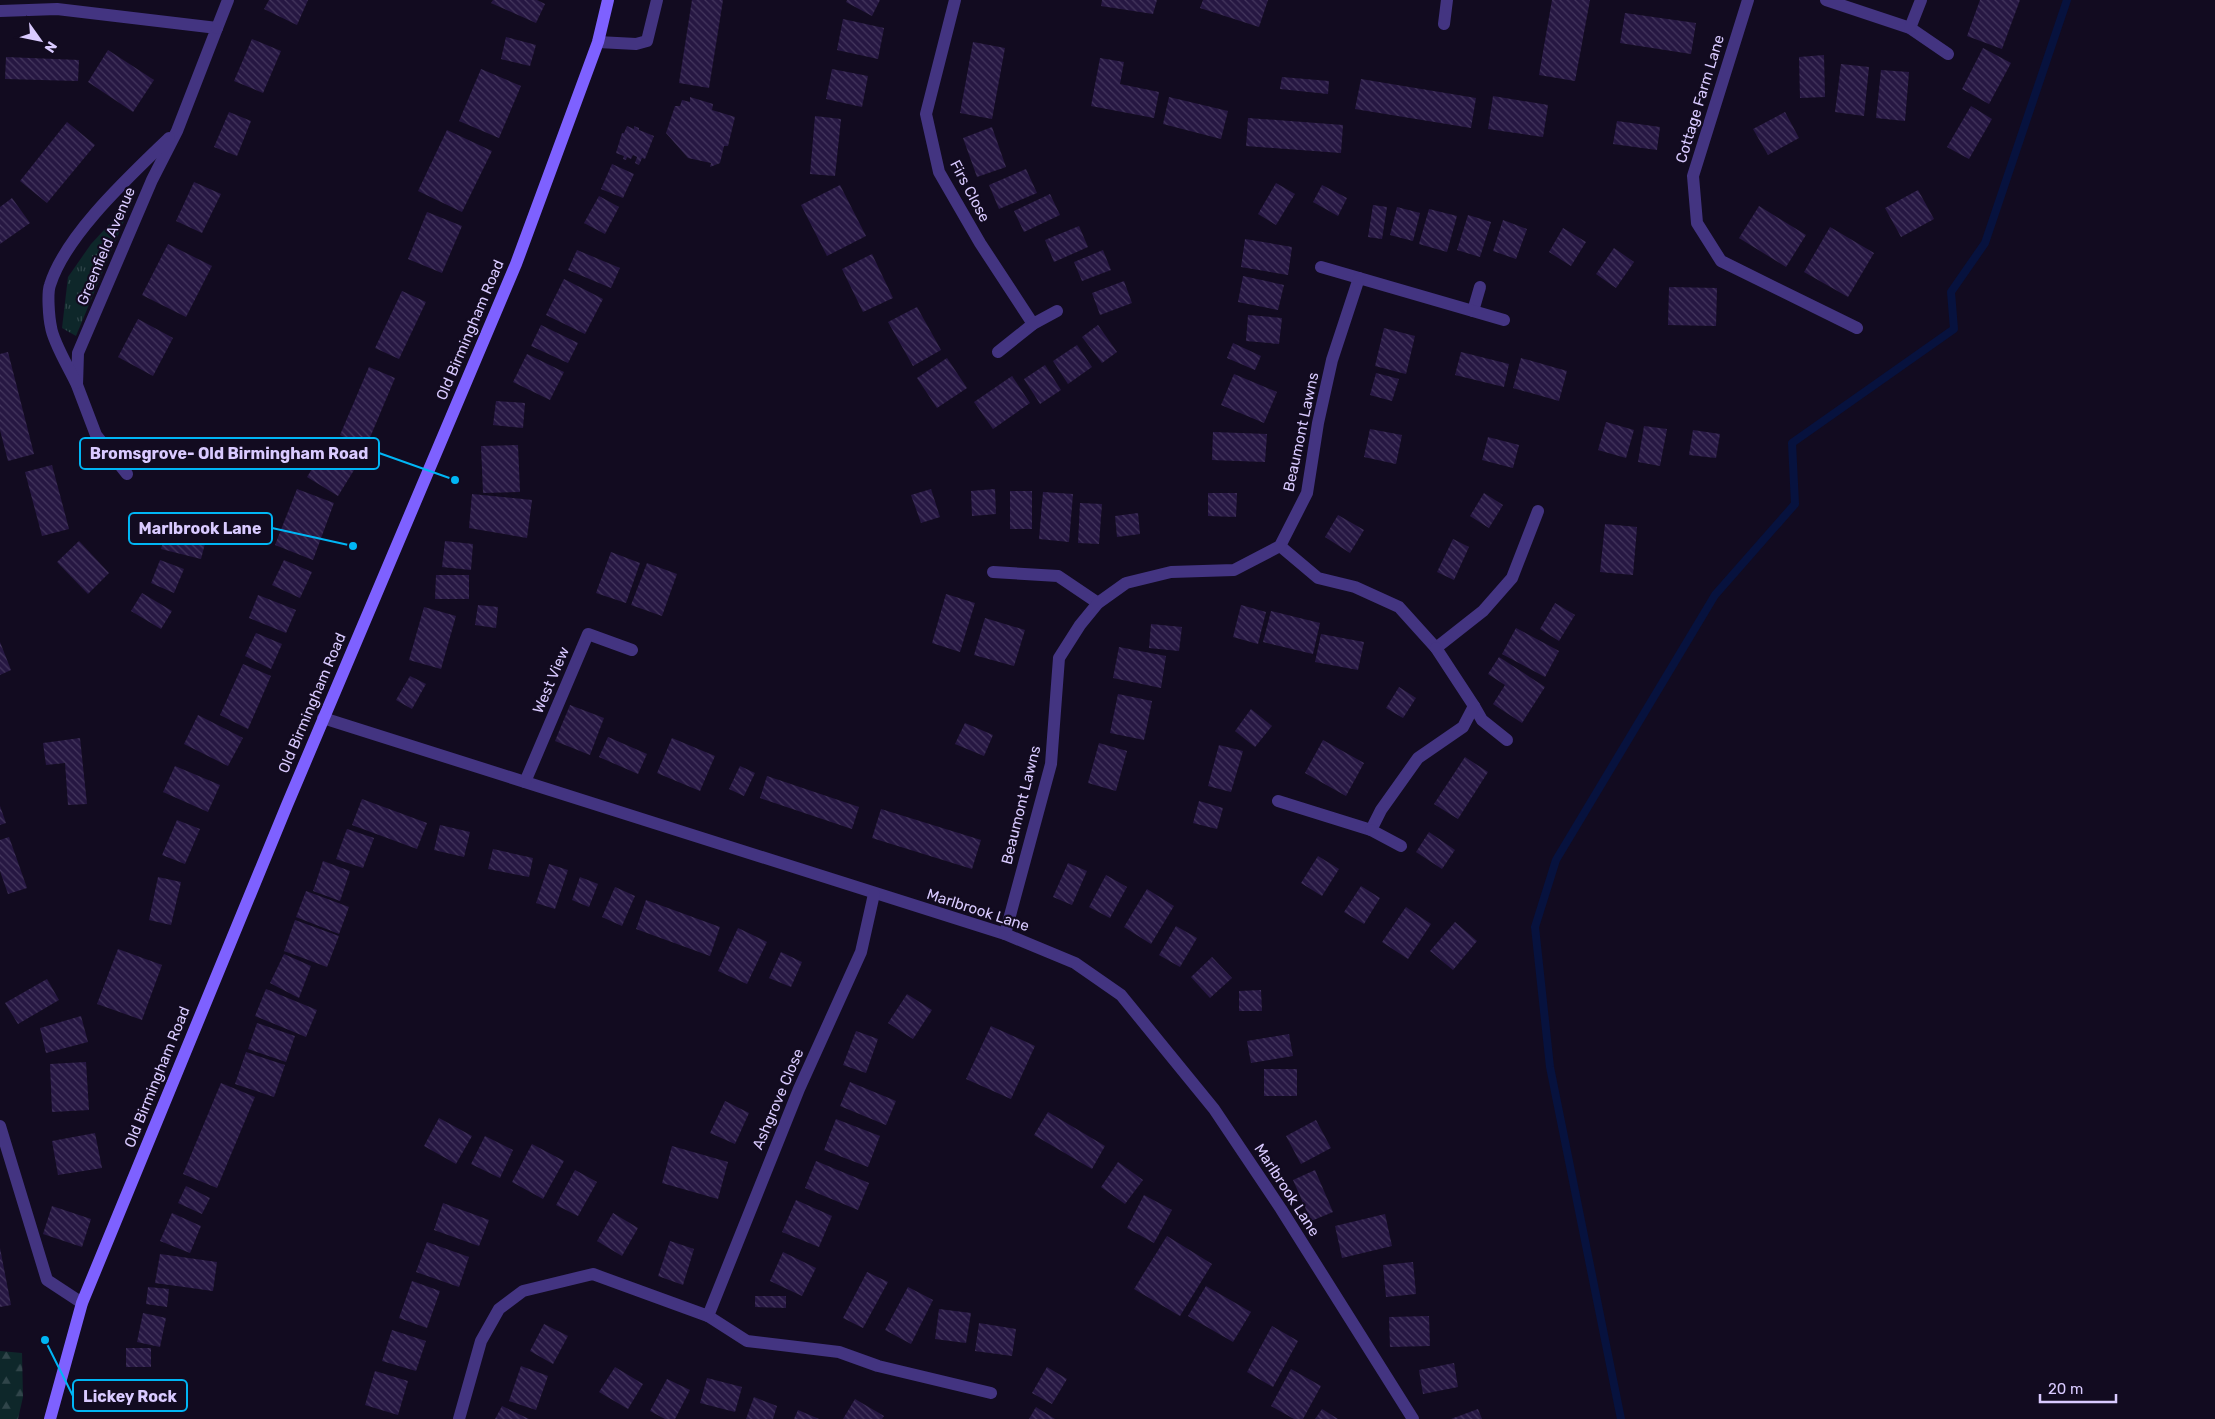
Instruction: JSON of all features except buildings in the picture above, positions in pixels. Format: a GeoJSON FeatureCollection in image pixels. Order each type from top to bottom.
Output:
{"type":"FeatureCollection","features":[{"type":"Feature","properties":{"kind":"main road","name":"Old Birmingham Road"},"geometry":{"type":"LineString","coordinates":[[50,1419],[82,1303],[323,718],[516,264],[598,42],[608,0]]}},
{"type":"Feature","properties":{"kind":"street","name":"Greenfield Avenue"},"geometry":{"type":"LineString","coordinates":[[127,474],[96,435],[77,385],[78,353],[152,180],[177,131],[228,0]]}},
{"type":"Feature","properties":{"kind":"street"},"geometry":{"type":"LineString","coordinates":[[598,42],[636,44],[647,41],[656,0]]}},
{"type":"Feature","properties":{"kind":"street","name":"Firs Close"},"geometry":{"type":"LineString","coordinates":[[955,0],[926,114],[939,172],[980,243],[1033,324]]}},
{"type":"Feature","properties":{"kind":"street"},"geometry":{"type":"LineString","coordinates":[[1444,24],[1447,0]]}},
{"type":"Feature","properties":{"kind":"street","name":"Cottage Farm Lane"},"geometry":{"type":"LineString","coordinates":[[1748,0],[1693,176],[1697,223],[1721,261],[1857,328]]}},
{"type":"Feature","properties":{"kind":"street"},"geometry":{"type":"LineString","coordinates":[[1826,0],[1910,28],[1948,54]]}},
{"type":"Feature","properties":{"kind":"street"},"geometry":{"type":"LineString","coordinates":[[1910,28],[1921,0]]}},
{"type":"Feature","properties":{"kind":"street"},"geometry":{"type":"LineString","coordinates":[[0,11],[57,9],[217,28]]}},
{"type":"Feature","properties":{"kind":"street"},"geometry":{"type":"LineString","coordinates":[[77,385],[51,328],[49,287],[61,259],[80,233],[121,185],[177,131]]}},
{"type":"Feature","properties":{"kind":"street"},"geometry":{"type":"LineString","coordinates":[[1321,267],[1504,320]]}},
{"type":"Feature","properties":{"kind":"street","name":"Beaumont Lawns"},"geometry":{"type":"LineString","coordinates":[[1005,934],[1051,764],[1059,658],[1098,603],[1126,583],[1171,572],[1234,570],[1280,546],[1308,493],[1318,423],[1332,360],[1359,278]]}},
{"type":"Feature","properties":{"kind":"street"},"geometry":{"type":"LineString","coordinates":[[1473,311],[1480,287]]}},
{"type":"Feature","properties":{"kind":"street"},"geometry":{"type":"LineString","coordinates":[[998,352],[1033,324],[1057,311]]}},
{"type":"Feature","properties":{"kind":"street"},"geometry":{"type":"LineString","coordinates":[[1436,648],[1483,611],[1512,578],[1538,511]]}},
{"type":"Feature","properties":{"kind":"street"},"geometry":{"type":"LineString","coordinates":[[1280,546],[1318,578],[1356,587],[1399,607],[1436,648],[1482,720],[1507,740]]}},
{"type":"Feature","properties":{"kind":"street"},"geometry":{"type":"LineString","coordinates":[[994,572],[1058,576],[1098,603]]}},
{"type":"Feature","properties":{"kind":"street","name":"West View"},"geometry":{"type":"LineString","coordinates":[[524,782],[588,634],[632,650]]}},
{"type":"Feature","properties":{"kind":"street"},"geometry":{"type":"LineString","coordinates":[[1371,830],[1381,810],[1418,758],[1463,727],[1474,706]]}},
{"type":"Feature","properties":{"kind":"street","name":"Marlbrook Lane"},"geometry":{"type":"LineString","coordinates":[[323,718],[1005,934],[1075,963],[1121,995],[1214,1109],[1281,1208],[1413,1419]]}},
{"type":"Feature","properties":{"kind":"street"},"geometry":{"type":"LineString","coordinates":[[1278,801],[1371,830],[1401,846]]}},
{"type":"Feature","properties":{"kind":"street","name":"Ashgrove Close"},"geometry":{"type":"LineString","coordinates":[[708,1316],[799,1089],[861,952],[874,894]]}},
{"type":"Feature","properties":{"kind":"street"},"geometry":{"type":"LineString","coordinates":[[0,1126],[47,1280],[82,1303]]}},
{"type":"Feature","properties":{"kind":"street"},"geometry":{"type":"LineString","coordinates":[[459,1419],[481,1341],[499,1310],[523,1291],[593,1274],[708,1316],[748,1341],[839,1352],[878,1366],[990,1393]]}},
{"type":"Feature","properties":{"kind":"green space"},"geometry":{"type":"Polygon","coordinates":[[[133,199],[76,336],[62,328],[68,277],[91,244],[133,199]]]}},
{"type":"Feature","properties":{"kind":"green space"},"geometry":{"type":"Polygon","coordinates":[[[0,1351],[22,1353],[23,1397],[18,1419],[0,1419],[0,1351]]]}},
{"type":"Feature","properties":{"kind":"waterway"},"geometry":{"type":"LineString","coordinates":[[1621,1419],[1550,1067],[1535,927],[1556,860],[1715,595],[1795,504],[1792,443],[1954,329],[1951,292],[1985,243],[2067,0]]}},
{"type":"Feature","properties":{"kind":"place","name":"Bromsgrove- Old Birmingham Road"},"geometry":{"type":"Point","coordinates":[455,480]}},
{"type":"Feature","properties":{"kind":"place","name":"Marlbrook Lane"},"geometry":{"type":"Point","coordinates":[353,546]}},
{"type":"Feature","properties":{"kind":"place","name":"Lickey Rock"},"geometry":{"type":"Point","coordinates":[45,1340]}}]}
